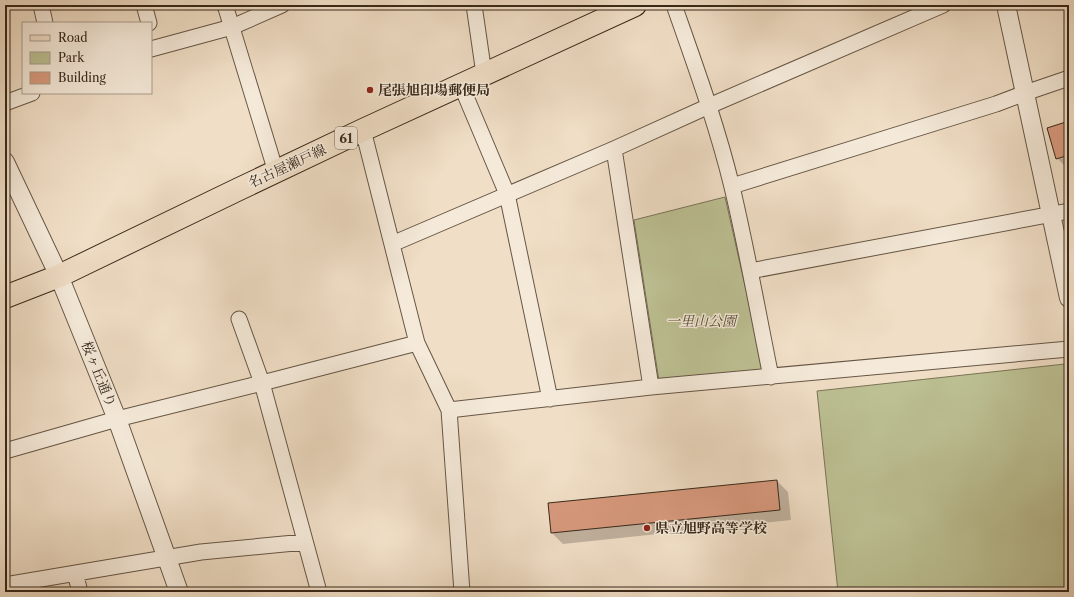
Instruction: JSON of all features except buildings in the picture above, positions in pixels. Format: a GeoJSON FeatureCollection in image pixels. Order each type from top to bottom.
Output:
{"type":"FeatureCollection","features":[{"type":"Feature","properties":{"kind":"main road","name":"名古屋瀬戸線"},"geometry":{"type":"LineString","coordinates":[[5,297],[59,276],[363,130],[635,5]]}},
{"type":"Feature","properties":{"kind":"street"},"geometry":{"type":"LineString","coordinates":[[41,5],[45,22]]}},
{"type":"Feature","properties":{"kind":"street"},"geometry":{"type":"LineString","coordinates":[[144,5],[149,22]]}},
{"type":"Feature","properties":{"kind":"street"},"geometry":{"type":"LineString","coordinates":[[225,5],[276,172]]}},
{"type":"Feature","properties":{"kind":"street"},"geometry":{"type":"LineString","coordinates":[[153,48],[232,27],[282,5]]}},
{"type":"Feature","properties":{"kind":"street"},"geometry":{"type":"LineString","coordinates":[[474,5],[484,74]]}},
{"type":"Feature","properties":{"kind":"street"},"geometry":{"type":"LineString","coordinates":[[674,5],[709,106],[732,186],[770,377]]}},
{"type":"Feature","properties":{"kind":"street"},"geometry":{"type":"LineString","coordinates":[[392,244],[943,5]]}},
{"type":"Feature","properties":{"kind":"street"},"geometry":{"type":"LineString","coordinates":[[1006,5],[1069,298]]}},
{"type":"Feature","properties":{"kind":"street"},"geometry":{"type":"LineString","coordinates":[[732,186],[996,104],[1069,78]]}},
{"type":"Feature","properties":{"kind":"street"},"geometry":{"type":"LineString","coordinates":[[461,85],[506,194],[550,399]]}},
{"type":"Feature","properties":{"kind":"street"},"geometry":{"type":"LineString","coordinates":[[5,103],[29,94]]}},
{"type":"Feature","properties":{"kind":"street"},"geometry":{"type":"LineString","coordinates":[[363,130],[417,343],[449,410],[462,592]]}},
{"type":"Feature","properties":{"kind":"street"},"geometry":{"type":"LineString","coordinates":[[614,149],[651,387]]}},
{"type":"Feature","properties":{"kind":"street","name":"桜ヶ丘通り"},"geometry":{"type":"LineString","coordinates":[[5,162],[59,276],[116,419],[179,592]]}},
{"type":"Feature","properties":{"kind":"street"},"geometry":{"type":"LineString","coordinates":[[750,271],[1069,211]]}},
{"type":"Feature","properties":{"kind":"street"},"geometry":{"type":"LineString","coordinates":[[239,319],[262,384],[319,592]]}},
{"type":"Feature","properties":{"kind":"street"},"geometry":{"type":"LineString","coordinates":[[5,451],[116,419],[262,384],[417,343]]}},
{"type":"Feature","properties":{"kind":"street"},"geometry":{"type":"LineString","coordinates":[[449,410],[651,387],[1069,348]]}},
{"type":"Feature","properties":{"kind":"street"},"geometry":{"type":"LineString","coordinates":[[5,585],[201,552],[305,542]]}},
{"type":"Feature","properties":{"kind":"street"},"geometry":{"type":"LineString","coordinates":[[75,573],[80,592]]}},
{"type":"Feature","properties":{"kind":"green space","name":"一里山公園"},"geometry":{"type":"Polygon","coordinates":[[[725,197],[764,370],[659,381],[634,220],[725,197]]]}},
{"type":"Feature","properties":{"kind":"green space"},"geometry":{"type":"Polygon","coordinates":[[[1065,364],[1069,365],[1069,592],[838,592],[817,391],[1065,364]]]}},
{"type":"Feature","properties":{"kind":"place","name":"尾張旭印場郵便局"},"geometry":{"type":"Point","coordinates":[370,90]}},
{"type":"Feature","properties":{"kind":"place","name":"県立旭野高等学校"},"geometry":{"type":"Point","coordinates":[647,528]}}]}
